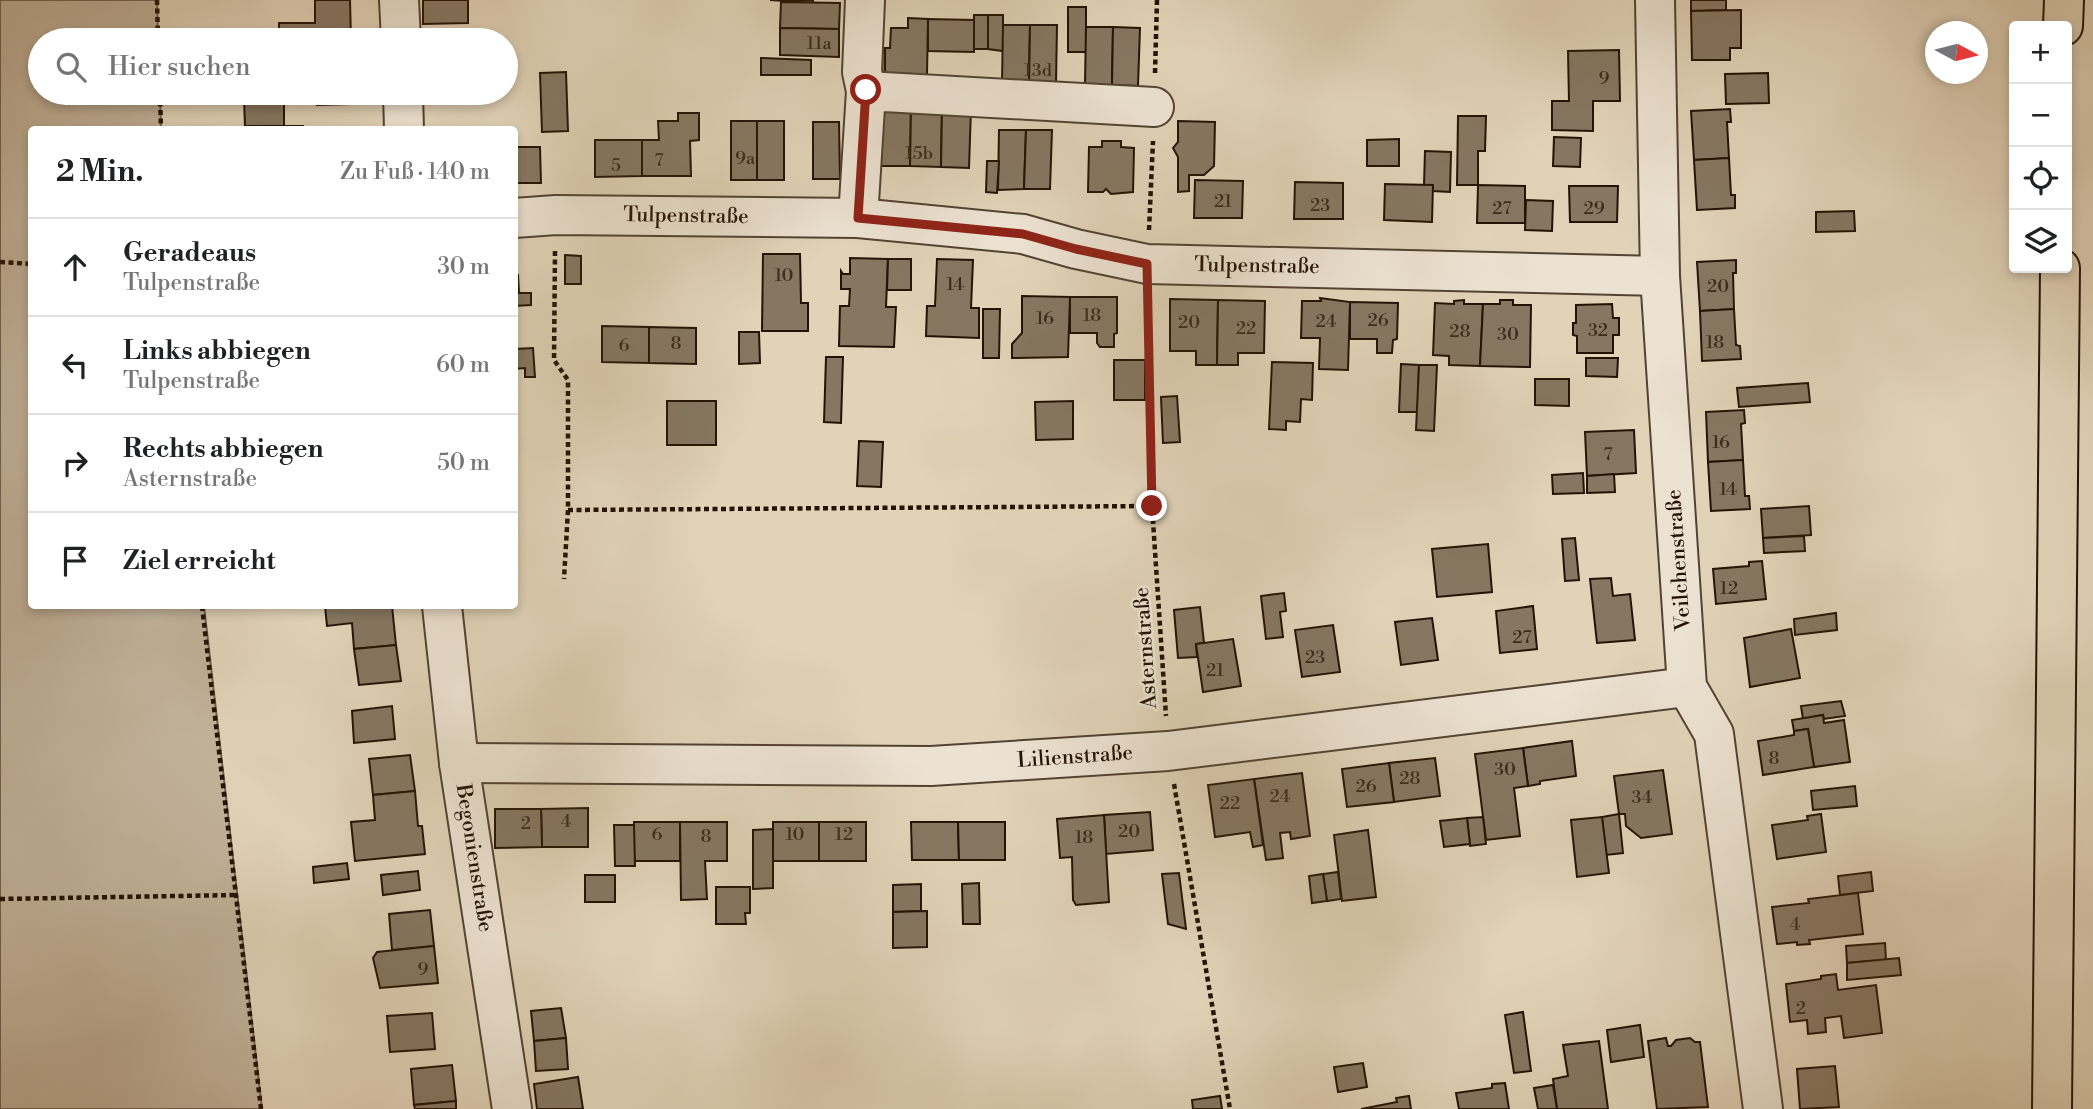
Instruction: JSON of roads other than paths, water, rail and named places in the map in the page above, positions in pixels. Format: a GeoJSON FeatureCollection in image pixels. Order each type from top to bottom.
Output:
{"type":"FeatureCollection","features":[{"type":"Feature","properties":{"kind":"highway"},"geometry":{"type":"LineString","coordinates":[[2063,21],[2064,0]]}},
{"type":"Feature","properties":{"kind":"highway"},"geometry":{"type":"LineString","coordinates":[[2052,1109],[2060,273]]}},
{"type":"Feature","properties":{"kind":"street"},"geometry":{"type":"LineString","coordinates":[[399,0],[400,28]]}},
{"type":"Feature","properties":{"kind":"street"},"geometry":{"type":"LineString","coordinates":[[858,218],[866,90],[862,72],[865,0]]}},
{"type":"Feature","properties":{"kind":"street","name":"Veilchenstraße"},"geometry":{"type":"LineString","coordinates":[[1655,0],[1660,276],[1687,687],[1714,734],[1763,1109]]}},
{"type":"Feature","properties":{"kind":"street"},"geometry":{"type":"LineString","coordinates":[[866,90],[1154,107]]}},
{"type":"Feature","properties":{"kind":"street"},"geometry":{"type":"LineString","coordinates":[[403,105],[404,126]]}},
{"type":"Feature","properties":{"kind":"street","name":"Tulpenstraße"},"geometry":{"type":"LineString","coordinates":[[518,218],[556,215],[858,218],[1023,234],[1076,249],[1147,264],[1660,276]]}},
{"type":"Feature","properties":{"kind":"street","name":"Begonienstraße"},"geometry":{"type":"LineString","coordinates":[[442,609],[459,763],[512,1109]]}},
{"type":"Feature","properties":{"kind":"street","name":"Lilienstraße"},"geometry":{"type":"LineString","coordinates":[[459,763],[931,766],[1168,751],[1687,687]]}}]}
